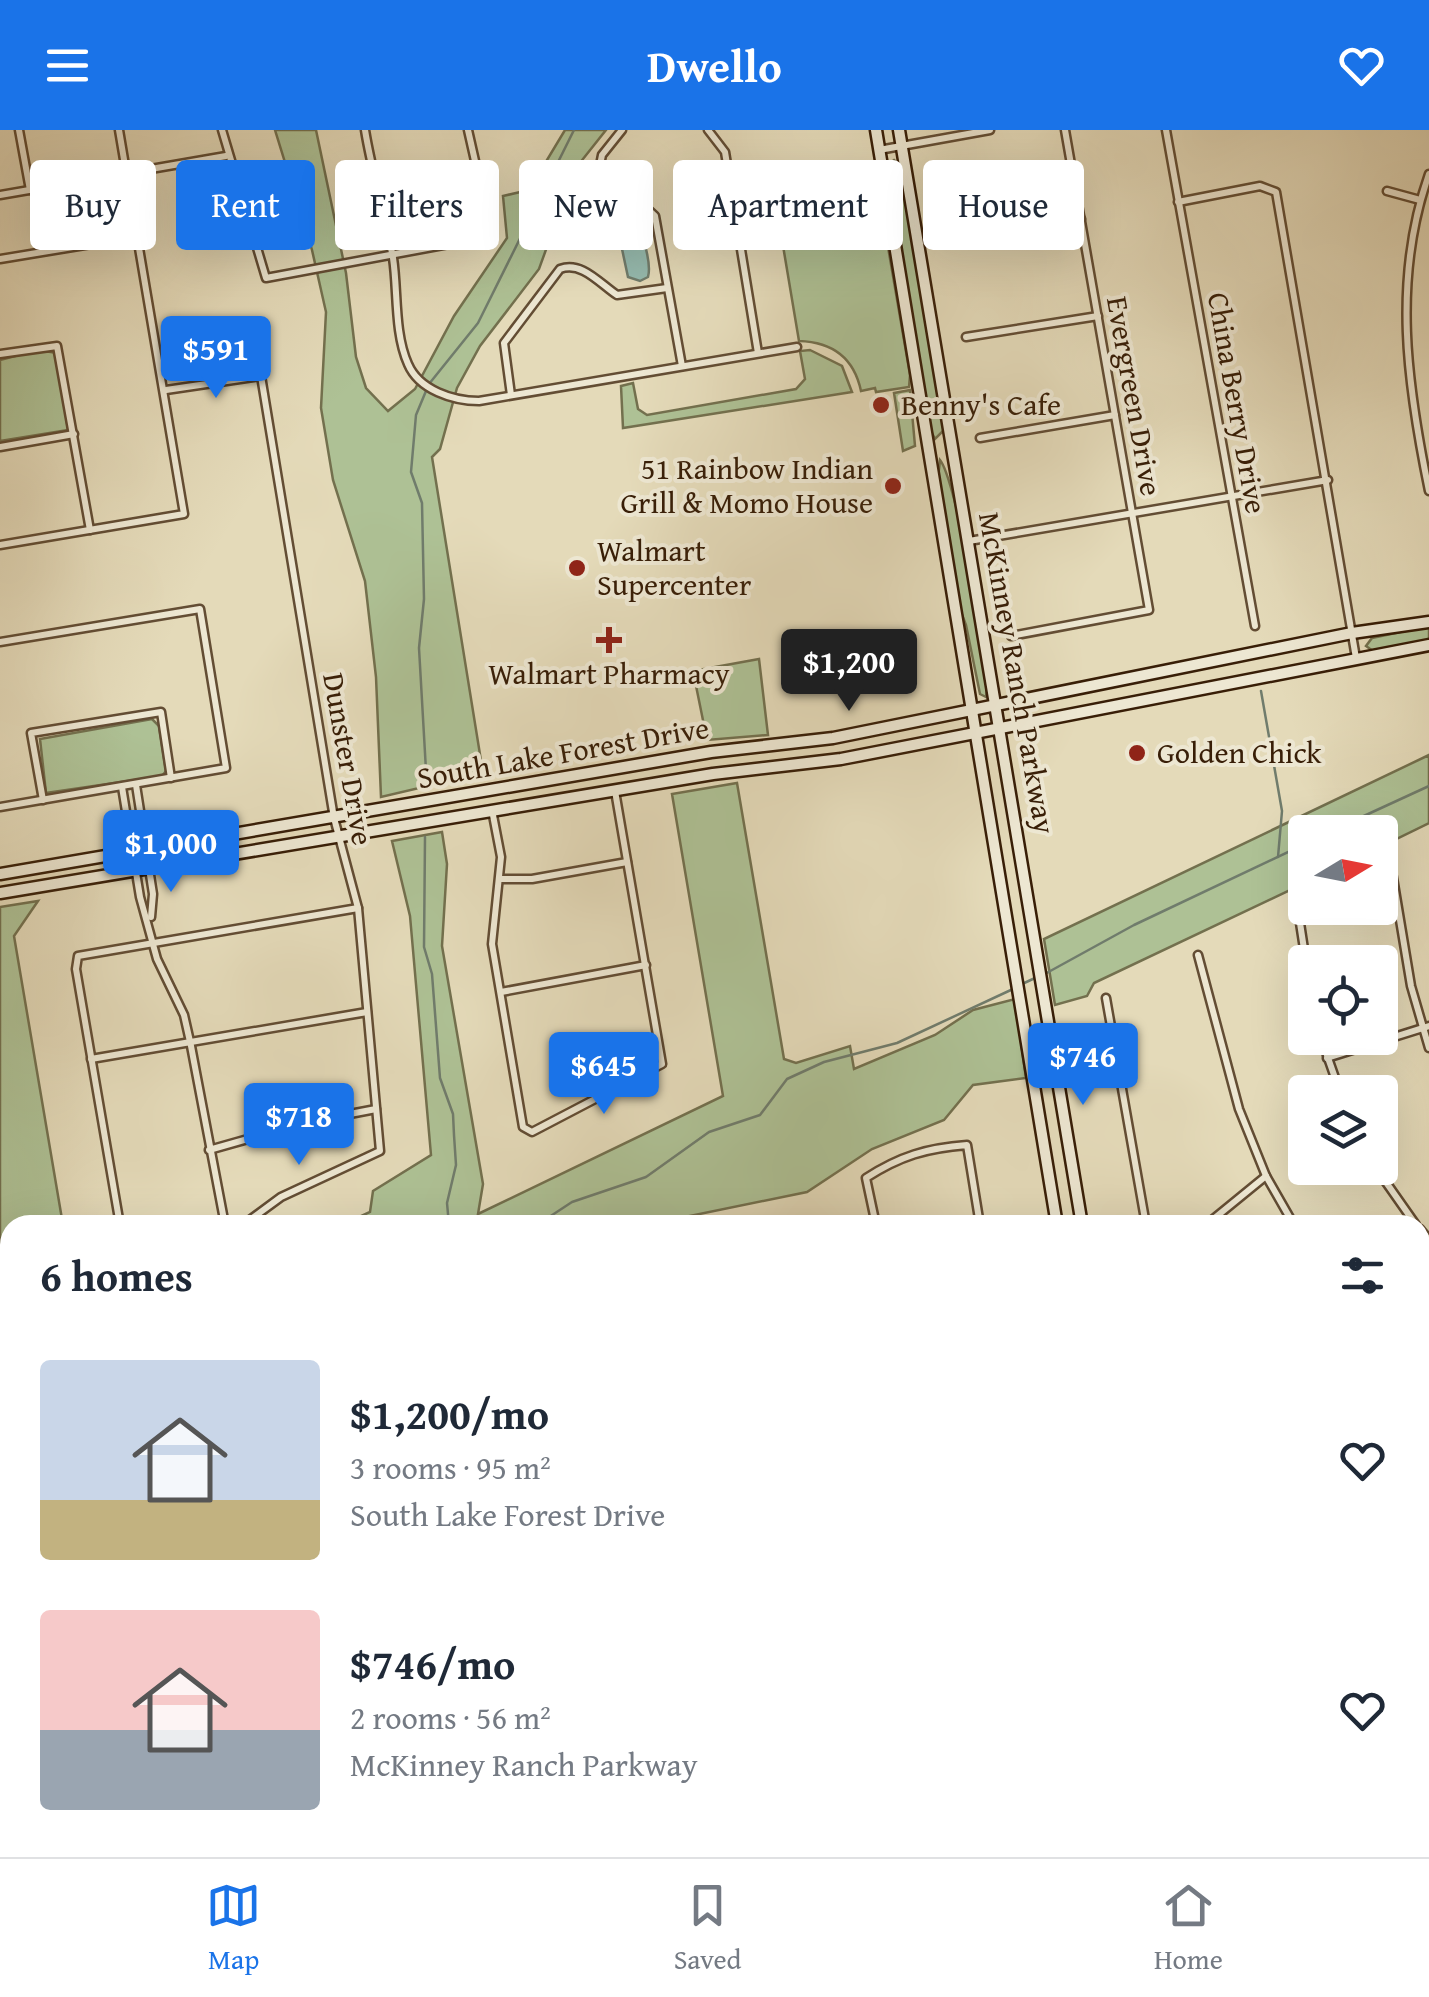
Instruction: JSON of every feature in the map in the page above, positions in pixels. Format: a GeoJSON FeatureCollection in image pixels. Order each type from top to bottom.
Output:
{"type":"FeatureCollection","features":[{"type":"Feature","properties":{"kind":"main road","name":"McKinney Ranch Parkway"},"geometry":{"type":"LineString","coordinates":[[876,130],[969,710],[1025,1007],[1056,1215]]}},
{"type":"Feature","properties":{"kind":"main road","name":"McKinney Ranch Parkway"},"geometry":{"type":"LineString","coordinates":[[899,130],[1080,1215]]}},
{"type":"Feature","properties":{"kind":"main road"},"geometry":{"type":"LineString","coordinates":[[928,454],[954,449]]}},
{"type":"Feature","properties":{"kind":"main road","name":"South Lake Forest Drive"},"geometry":{"type":"LineString","coordinates":[[0,874],[697,754],[833,738],[1352,633],[1429,622]]}},
{"type":"Feature","properties":{"kind":"main road"},"geometry":{"type":"LineString","coordinates":[[974,733],[1429,645]]}},
{"type":"Feature","properties":{"kind":"main road"},"geometry":{"type":"LineString","coordinates":[[1142,676],[1147,700]]}},
{"type":"Feature","properties":{"kind":"main road","name":"South Lake Forest Drive"},"geometry":{"type":"LineString","coordinates":[[0,893],[974,733]]}},
{"type":"Feature","properties":{"kind":"main road"},"geometry":{"type":"LineString","coordinates":[[697,754],[701,776]]}},
{"type":"Feature","properties":{"kind":"main road"},"geometry":{"type":"LineString","coordinates":[[489,791],[492,810]]}},
{"type":"Feature","properties":{"kind":"main road"},"geometry":{"type":"LineString","coordinates":[[1002,878],[1014,915],[1026,917],[1032,910]]}},
{"type":"Feature","properties":{"kind":"street"},"geometry":{"type":"LineString","coordinates":[[0,194],[30,190],[20,130]]}},
{"type":"Feature","properties":{"kind":"street"},"geometry":{"type":"LineString","coordinates":[[119,130],[124,160]]}},
{"type":"Feature","properties":{"kind":"street"},"geometry":{"type":"LineString","coordinates":[[222,130],[226,156],[266,278],[492,236],[468,130]]}},
{"type":"Feature","properties":{"kind":"street"},"geometry":{"type":"LineString","coordinates":[[365,130],[392,255],[407,364],[420,381],[446,396],[479,401],[798,347]]}},
{"type":"Feature","properties":{"kind":"street"},"geometry":{"type":"LineString","coordinates":[[622,130],[602,155],[600,165],[655,216],[682,366]]}},
{"type":"Feature","properties":{"kind":"street"},"geometry":{"type":"LineString","coordinates":[[708,130],[725,152],[758,353]]}},
{"type":"Feature","properties":{"kind":"street"},"geometry":{"type":"LineString","coordinates":[[879,150],[990,130]]}},
{"type":"Feature","properties":{"kind":"street","name":"Evergreen Drive"},"geometry":{"type":"LineString","coordinates":[[1065,130],[1070,160]]}},
{"type":"Feature","properties":{"kind":"street","name":"China Berry Drive"},"geometry":{"type":"LineString","coordinates":[[1166,130],[1255,626]]}},
{"type":"Feature","properties":{"kind":"street"},"geometry":{"type":"LineString","coordinates":[[156,168],[226,156]]}},
{"type":"Feature","properties":{"kind":"street"},"geometry":{"type":"LineString","coordinates":[[1429,174],[1410,253],[1405,337],[1429,491]]}},
{"type":"Feature","properties":{"kind":"street"},"geometry":{"type":"LineString","coordinates":[[1178,202],[1260,186],[1274,188],[1328,480],[1356,659]]}},
{"type":"Feature","properties":{"kind":"street"},"geometry":{"type":"LineString","coordinates":[[1387,191],[1420,200]]}},
{"type":"Feature","properties":{"kind":"street","name":"Evergreen Drive"},"geometry":{"type":"LineString","coordinates":[[1011,636],[1149,610],[1084,236]]}},
{"type":"Feature","properties":{"kind":"street"},"geometry":{"type":"LineString","coordinates":[[0,259],[55,250]]}},
{"type":"Feature","properties":{"kind":"street"},"geometry":{"type":"LineString","coordinates":[[0,545],[184,514],[142,250]]}},
{"type":"Feature","properties":{"kind":"street"},"geometry":{"type":"LineString","coordinates":[[511,395],[504,343],[560,269],[574,265],[582,268],[617,295],[668,288]]}},
{"type":"Feature","properties":{"kind":"street"},"geometry":{"type":"LineString","coordinates":[[966,337],[1098,316]]}},
{"type":"Feature","properties":{"kind":"street"},"geometry":{"type":"LineString","coordinates":[[0,354],[57,346],[90,530]]}},
{"type":"Feature","properties":{"kind":"street","name":"Dunster Drive"},"geometry":{"type":"LineString","coordinates":[[166,390],[261,376],[334,818],[358,908],[380,1150],[281,1197],[257,1215]]}},
{"type":"Feature","properties":{"kind":"street"},"geometry":{"type":"LineString","coordinates":[[980,438],[1115,415]]}},
{"type":"Feature","properties":{"kind":"street"},"geometry":{"type":"LineString","coordinates":[[0,447],[74,434]]}},
{"type":"Feature","properties":{"kind":"street"},"geometry":{"type":"LineString","coordinates":[[969,541],[1328,480]]}},
{"type":"Feature","properties":{"kind":"street"},"geometry":{"type":"LineString","coordinates":[[0,642],[200,610],[226,768],[0,807]]}},
{"type":"Feature","properties":{"kind":"street"},"geometry":{"type":"LineString","coordinates":[[43,800],[31,734],[160,712],[171,778]]}},
{"type":"Feature","properties":{"kind":"street"},"geometry":{"type":"LineString","coordinates":[[136,784],[150,868],[150,922]]}},
{"type":"Feature","properties":{"kind":"street"},"geometry":{"type":"LineString","coordinates":[[122,787],[132,852],[157,960],[184,1015],[223,1215]]}},
{"type":"Feature","properties":{"kind":"street"},"geometry":{"type":"LineString","coordinates":[[492,810],[500,878],[491,928],[528,1132],[662,1064],[614,791]]}},
{"type":"Feature","properties":{"kind":"street"},"geometry":{"type":"LineString","coordinates":[[500,878],[532,879],[627,862]]}},
{"type":"Feature","properties":{"kind":"street"},"geometry":{"type":"LineString","coordinates":[[1398,898],[1429,1048]]}},
{"type":"Feature","properties":{"kind":"street"},"geometry":{"type":"LineString","coordinates":[[118,1215],[76,969],[78,956],[358,908]]}},
{"type":"Feature","properties":{"kind":"street"},"geometry":{"type":"LineString","coordinates":[[1198,955],[1232,1089],[1266,1176],[1288,1215]]}},
{"type":"Feature","properties":{"kind":"street"},"geometry":{"type":"LineString","coordinates":[[501,992],[646,966]]}},
{"type":"Feature","properties":{"kind":"street"},"geometry":{"type":"LineString","coordinates":[[1106,998],[1144,1215]]}},
{"type":"Feature","properties":{"kind":"street"},"geometry":{"type":"LineString","coordinates":[[91,1059],[367,1012]]}},
{"type":"Feature","properties":{"kind":"street"},"geometry":{"type":"LineString","coordinates":[[1327,1058],[1426,1027]]}},
{"type":"Feature","properties":{"kind":"street"},"geometry":{"type":"LineString","coordinates":[[1326,1055],[1334,1075]]}},
{"type":"Feature","properties":{"kind":"street"},"geometry":{"type":"LineString","coordinates":[[209,1150],[376,1109]]}},
{"type":"Feature","properties":{"kind":"street"},"geometry":{"type":"LineString","coordinates":[[874,1215],[866,1178],[895,1159],[926,1148],[968,1144],[979,1215]]}},
{"type":"Feature","properties":{"kind":"street"},"geometry":{"type":"LineString","coordinates":[[1218,1215],[1266,1176]]}},
{"type":"Feature","properties":{"kind":"street"},"geometry":{"type":"LineString","coordinates":[[1388,1185],[1409,1215]]}},
{"type":"Feature","properties":{"kind":"green space"},"geometry":{"type":"Polygon","coordinates":[[[275,130],[316,130],[335,221],[335,250],[341,250],[346,273],[356,357],[366,388],[388,411],[415,389],[454,316],[507,238],[503,196],[519,192],[519,250],[546,250],[539,269],[480,346],[457,388],[440,449],[432,457],[483,773],[381,797],[376,677],[365,581],[333,480],[321,408],[326,312],[312,250],[315,160],[284,160],[275,130]]]}},
{"type":"Feature","properties":{"kind":"green space"},"geometry":{"type":"Polygon","coordinates":[[[565,130],[606,130],[582,160],[547,160],[565,130]]]}},
{"type":"Feature","properties":{"kind":"green space"},"geometry":{"type":"Polygon","coordinates":[[[903,178],[944,430],[935,439],[930,429],[900,250],[903,178]]]}},
{"type":"Feature","properties":{"kind":"green space"},"geometry":{"type":"Polygon","coordinates":[[[784,250],[889,250],[909,387],[861,391],[853,369],[840,354],[822,345],[799,341],[784,250]]]}},
{"type":"Feature","properties":{"kind":"green space"},"geometry":{"type":"Polygon","coordinates":[[[38,350],[57,353],[68,430],[0,441],[0,360],[38,350]]]}},
{"type":"Feature","properties":{"kind":"green space"},"geometry":{"type":"Polygon","coordinates":[[[810,350],[842,366],[852,392],[623,428],[621,386],[633,383],[638,409],[647,415],[796,389],[805,379],[800,351],[810,350]]]}},
{"type":"Feature","properties":{"kind":"green space"},"geometry":{"type":"Polygon","coordinates":[[[910,390],[915,446],[903,451],[894,393],[910,390]]]}},
{"type":"Feature","properties":{"kind":"green space"},"geometry":{"type":"Polygon","coordinates":[[[940,460],[955,501],[971,576],[986,697],[980,694],[966,625],[955,596],[938,478],[940,460]]]}},
{"type":"Feature","properties":{"kind":"green space"},"geometry":{"type":"Polygon","coordinates":[[[1429,626],[1429,640],[1373,651],[1366,646],[1372,638],[1429,626]]]}},
{"type":"Feature","properties":{"kind":"green space"},"geometry":{"type":"Polygon","coordinates":[[[759,659],[768,735],[707,740],[693,671],[759,659]]]}},
{"type":"Feature","properties":{"kind":"green space"},"geometry":{"type":"Polygon","coordinates":[[[152,719],[159,726],[166,771],[162,776],[46,793],[40,739],[152,719]]]}},
{"type":"Feature","properties":{"kind":"green space"},"geometry":{"type":"Polygon","coordinates":[[[1429,755],[1429,823],[1398,838],[1398,815],[1303,815],[1429,755]]]}},
{"type":"Feature","properties":{"kind":"green space"},"geometry":{"type":"Polygon","coordinates":[[[737,783],[784,1059],[796,1063],[850,1046],[854,1069],[935,1035],[973,1010],[1015,999],[1026,1078],[973,1085],[944,1120],[872,1149],[807,1192],[695,1215],[364,1215],[370,1212],[373,1191],[431,1155],[410,916],[392,841],[442,832],[447,864],[442,946],[483,1184],[478,1214],[723,1096],[672,794],[737,783]]]}},
{"type":"Feature","properties":{"kind":"green space"},"geometry":{"type":"Polygon","coordinates":[[[1288,822],[1288,891],[1094,983],[1087,996],[1055,1005],[1044,939],[1288,822]]]}},
{"type":"Feature","properties":{"kind":"green space"},"geometry":{"type":"Polygon","coordinates":[[[38,901],[14,936],[61,1215],[0,1215],[0,907],[38,901]]]}},
{"type":"Feature","properties":{"kind":"water"},"geometry":{"type":"Polygon","coordinates":[[[622,250],[646,250],[648,277],[640,281],[628,277],[622,250]]]}},
{"type":"Feature","properties":{"kind":"waterway"},"geometry":{"type":"LineString","coordinates":[[429,384],[478,323],[574,130]]}},
{"type":"Feature","properties":{"kind":"waterway"},"geometry":{"type":"LineString","coordinates":[[426,391],[416,415],[411,472],[422,503],[424,599],[419,648],[427,788]]}},
{"type":"Feature","properties":{"kind":"waterway"},"geometry":{"type":"LineString","coordinates":[[1261,691],[1282,811],[1278,857]]}},
{"type":"Feature","properties":{"kind":"waterway"},"geometry":{"type":"LineString","coordinates":[[1366,815],[1429,786]]}},
{"type":"Feature","properties":{"kind":"waterway"},"geometry":{"type":"LineString","coordinates":[[425,837],[424,947],[432,974],[440,1078],[453,1114],[456,1165],[448,1215]]}},
{"type":"Feature","properties":{"kind":"waterway"},"geometry":{"type":"LineString","coordinates":[[1043,975],[1134,925],[1288,852]]}},
{"type":"Feature","properties":{"kind":"waterway"},"geometry":{"type":"LineString","coordinates":[[1020,985],[1035,978]]}},
{"type":"Feature","properties":{"kind":"waterway"},"geometry":{"type":"LineString","coordinates":[[552,1215],[572,1202],[646,1177],[709,1132],[760,1115],[787,1079],[824,1062],[897,1043],[1013,989]]}},
{"type":"Feature","properties":{"kind":"place","name":"Benny's Cafe"},"geometry":{"type":"Point","coordinates":[881,405]}},
{"type":"Feature","properties":{"kind":"place","name":"51 Rainbow Indian Grill & Momo House"},"geometry":{"type":"Point","coordinates":[893,486]}},
{"type":"Feature","properties":{"kind":"place","name":"Walmart Supercenter"},"geometry":{"type":"Point","coordinates":[577,568]}},
{"type":"Feature","properties":{"kind":"place","name":"Walmart Pharmacy"},"geometry":{"type":"Point","coordinates":[609,640]}},
{"type":"Feature","properties":{"kind":"place","name":"Golden Chick"},"geometry":{"type":"Point","coordinates":[1137,753]}}]}
